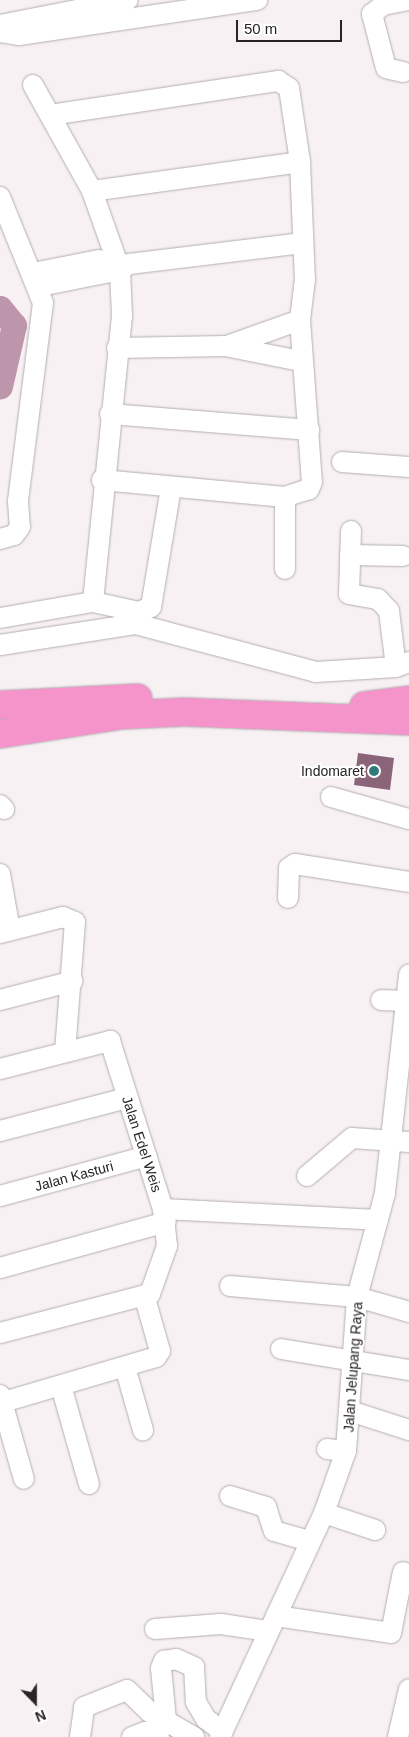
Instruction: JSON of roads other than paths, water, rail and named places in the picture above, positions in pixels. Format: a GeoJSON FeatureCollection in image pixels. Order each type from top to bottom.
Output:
{"type":"FeatureCollection","features":[{"type":"Feature","properties":{"kind":"highway"},"geometry":{"type":"LineString","coordinates":[[0,705],[262,696],[409,721]]}},
{"type":"Feature","properties":{"kind":"highway"},"geometry":{"type":"LineString","coordinates":[[369,713],[409,700]]}},
{"type":"Feature","properties":{"kind":"highway"},"geometry":{"type":"LineString","coordinates":[[2,733],[120,715],[185,712],[369,713],[409,709]]}},
{"type":"Feature","properties":{"kind":"highway"},"geometry":{"type":"LineString","coordinates":[[369,713],[409,735]]}},
{"type":"Feature","properties":{"kind":"street"},"geometry":{"type":"LineString","coordinates":[[16,0],[7,28],[125,7],[257,0]]}},
{"type":"Feature","properties":{"kind":"street"},"geometry":{"type":"LineString","coordinates":[[403,72],[386,68],[372,14],[383,5],[409,0]]}},
{"type":"Feature","properties":{"kind":"street"},"geometry":{"type":"LineString","coordinates":[[50,115],[278,82],[289,88],[300,162],[304,243],[300,320],[312,482],[300,494],[285,497],[102,480]]}},
{"type":"Feature","properties":{"kind":"street"},"geometry":{"type":"LineString","coordinates":[[33,85],[92,190],[122,264],[122,316],[116,348],[102,480],[92,602]]}},
{"type":"Feature","properties":{"kind":"street"},"geometry":{"type":"LineString","coordinates":[[92,190],[300,162]]}},
{"type":"Feature","properties":{"kind":"street"},"geometry":{"type":"LineString","coordinates":[[0,196],[36,280],[43,303],[18,501],[20,527],[14,535],[0,539]]}},
{"type":"Feature","properties":{"kind":"street"},"geometry":{"type":"LineString","coordinates":[[36,280],[122,264],[304,243]]}},
{"type":"Feature","properties":{"kind":"street"},"geometry":{"type":"LineString","coordinates":[[225,346],[300,320]]}},
{"type":"Feature","properties":{"kind":"street"},"geometry":{"type":"LineString","coordinates":[[116,348],[225,346],[302,362]]}},
{"type":"Feature","properties":{"kind":"street"},"geometry":{"type":"LineString","coordinates":[[110,414],[308,430]]}},
{"type":"Feature","properties":{"kind":"street"},"geometry":{"type":"LineString","coordinates":[[342,462],[409,467]]}},
{"type":"Feature","properties":{"kind":"street"},"geometry":{"type":"LineString","coordinates":[[0,618],[92,602],[139,612],[150,607],[172,486]]}},
{"type":"Feature","properties":{"kind":"street"},"geometry":{"type":"LineString","coordinates":[[285,497],[285,569]]}},
{"type":"Feature","properties":{"kind":"street"},"geometry":{"type":"LineString","coordinates":[[0,511],[18,501]]}},
{"type":"Feature","properties":{"kind":"street"},"geometry":{"type":"LineString","coordinates":[[0,645],[136,624],[316,672],[402,664],[389,611],[378,599],[348,594],[351,531]]}},
{"type":"Feature","properties":{"kind":"street"},"geometry":{"type":"LineString","coordinates":[[350,555],[403,556]]}},
{"type":"Feature","properties":{"kind":"street"},"geometry":{"type":"LineString","coordinates":[[331,797],[409,819]]}},
{"type":"Feature","properties":{"kind":"street"},"geometry":{"type":"LineString","coordinates":[[288,898],[289,868],[294,864],[409,882]]}},
{"type":"Feature","properties":{"kind":"street"},"geometry":{"type":"LineString","coordinates":[[0,874],[5,931],[70,918],[75,922],[73,981],[65,1052]]}},
{"type":"Feature","properties":{"kind":"street","name":"Jalan Jelupang Raya"},"geometry":{"type":"LineString","coordinates":[[222,1734],[309,1541],[324,1513],[337,1450],[350,1410],[357,1297],[400,1142],[404,1001],[409,974]]}},
{"type":"Feature","properties":{"kind":"street"},"geometry":{"type":"LineString","coordinates":[[0,1000],[73,981]]}},
{"type":"Feature","properties":{"kind":"street"},"geometry":{"type":"LineString","coordinates":[[381,1000],[404,1001]]}},
{"type":"Feature","properties":{"kind":"street","name":"Jalan Edel Weis"},"geometry":{"type":"LineString","coordinates":[[0,1069],[110,1041],[165,1216],[378,1220]]}},
{"type":"Feature","properties":{"kind":"street"},"geometry":{"type":"LineString","coordinates":[[0,1132],[127,1098]]}},
{"type":"Feature","properties":{"kind":"street"},"geometry":{"type":"LineString","coordinates":[[307,1176],[352,1138],[400,1142]]}},
{"type":"Feature","properties":{"kind":"street","name":"Jalan Kasturi"},"geometry":{"type":"LineString","coordinates":[[0,1196],[147,1156]]}},
{"type":"Feature","properties":{"kind":"street"},"geometry":{"type":"LineString","coordinates":[[0,1268],[165,1216],[163,1268],[150,1294],[0,1333]]}},
{"type":"Feature","properties":{"kind":"street"},"geometry":{"type":"LineString","coordinates":[[230,1286],[357,1297],[409,1312]]}},
{"type":"Feature","properties":{"kind":"street"},"geometry":{"type":"LineString","coordinates":[[24,1479],[1,1400],[61,1386],[151,1360],[160,1351],[144,1296]]}},
{"type":"Feature","properties":{"kind":"street"},"geometry":{"type":"LineString","coordinates":[[281,1349],[409,1370]]}},
{"type":"Feature","properties":{"kind":"street"},"geometry":{"type":"LineString","coordinates":[[125,1368],[143,1430]]}},
{"type":"Feature","properties":{"kind":"street"},"geometry":{"type":"LineString","coordinates":[[61,1386],[89,1484]]}},
{"type":"Feature","properties":{"kind":"street"},"geometry":{"type":"LineString","coordinates":[[350,1410],[409,1430]]}},
{"type":"Feature","properties":{"kind":"street"},"geometry":{"type":"LineString","coordinates":[[230,1496],[266,1507],[274,1531],[309,1541]]}},
{"type":"Feature","properties":{"kind":"street"},"geometry":{"type":"LineString","coordinates":[[324,1513],[375,1530]]}},
{"type":"Feature","properties":{"kind":"street"},"geometry":{"type":"LineString","coordinates":[[155,1629],[220,1624],[272,1623],[391,1633],[403,1572]]}},
{"type":"Feature","properties":{"kind":"street"},"geometry":{"type":"LineString","coordinates":[[163,1728],[161,1668],[164,1661],[176,1659],[194,1667],[196,1702],[206,1719],[222,1734]]}},
{"type":"Feature","properties":{"kind":"street"},"geometry":{"type":"LineString","coordinates":[[398,1737],[409,1689]]}},
{"type":"Feature","properties":{"kind":"street"},"geometry":{"type":"LineString","coordinates":[[80,1737],[84,1707],[127,1690],[163,1728]]}},
{"type":"Feature","properties":{"kind":"street"},"geometry":{"type":"LineString","coordinates":[[132,1737],[163,1728],[194,1737]]}},
{"type":"Feature","properties":{"kind":"waterway"},"geometry":{"type":"LineString","coordinates":[[0,308],[14,325],[0,386]]}},
{"type":"Feature","properties":{"kind":"place","name":"Indomaret"},"geometry":{"type":"Point","coordinates":[374,771]}}]}
